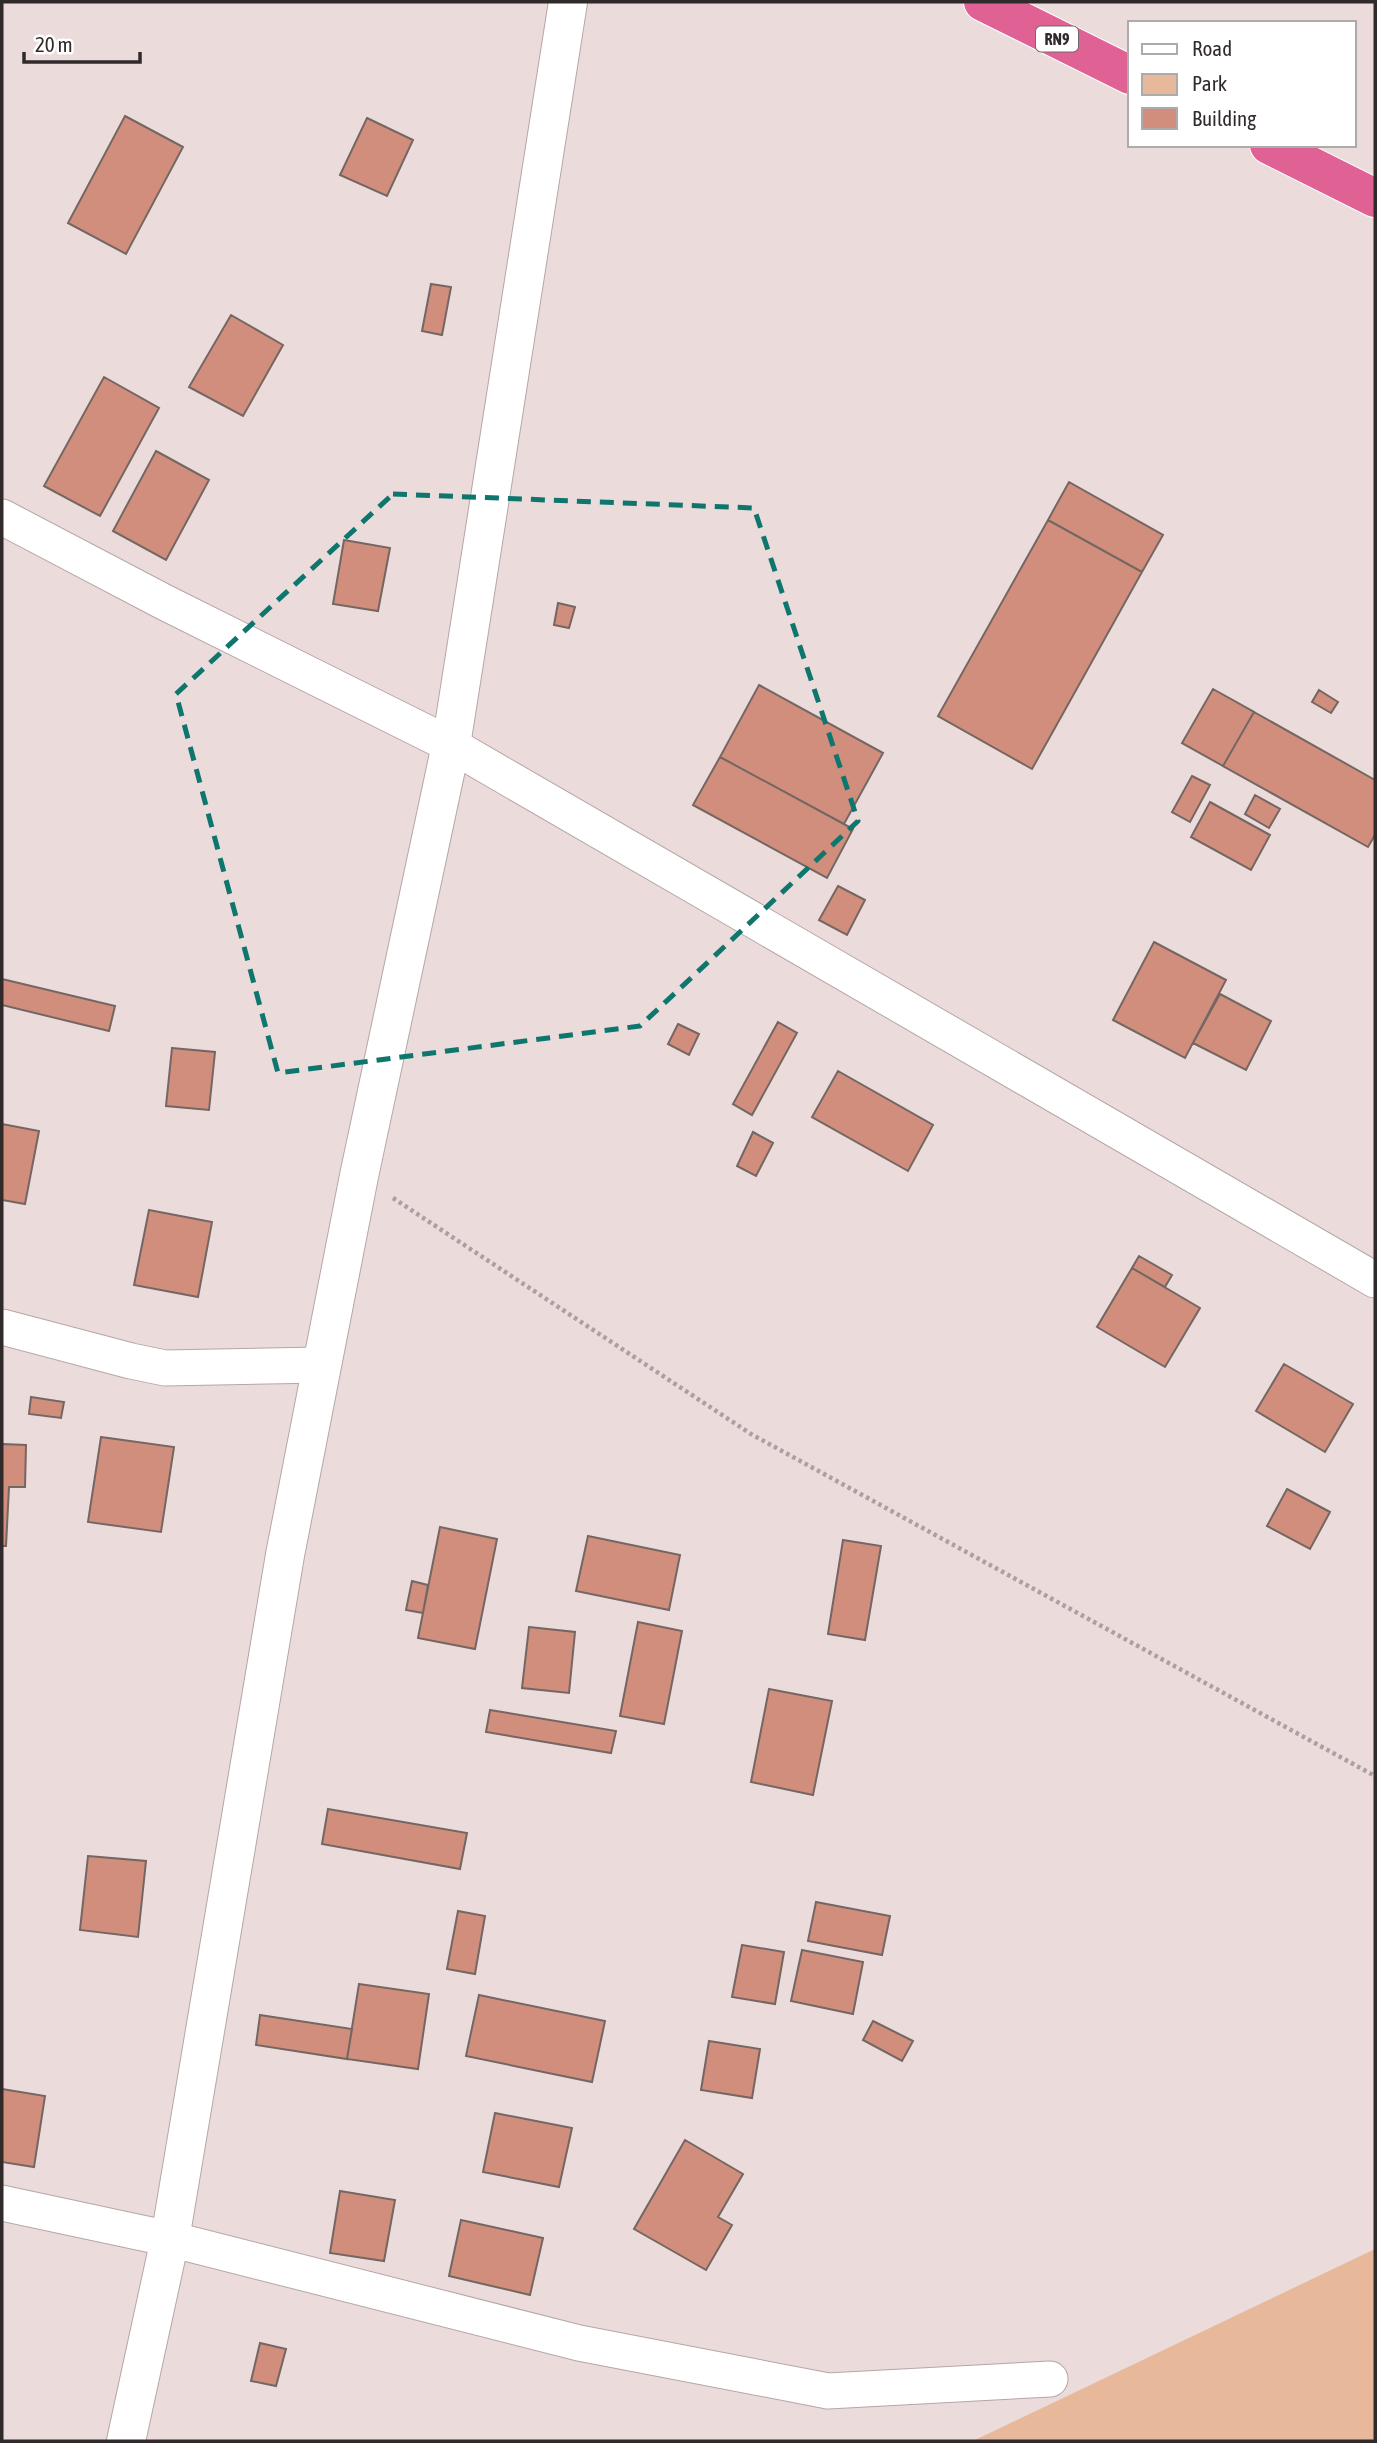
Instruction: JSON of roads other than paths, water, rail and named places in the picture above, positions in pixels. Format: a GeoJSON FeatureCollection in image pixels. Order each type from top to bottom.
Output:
{"type":"FeatureCollection","features":[{"type":"Feature","properties":{"kind":"highway","name":"RN9"},"geometry":{"type":"LineString","coordinates":[[983,2],[1128,74]]}},
{"type":"Feature","properties":{"kind":"highway"},"geometry":{"type":"LineString","coordinates":[[1273,147],[1375,198]]}},
{"type":"Feature","properties":{"kind":"street"},"geometry":{"type":"LineString","coordinates":[[126,2441],[170,2239],[285,1555],[359,1176],[451,745],[568,2]]}},
{"type":"Feature","properties":{"kind":"street"},"geometry":{"type":"LineString","coordinates":[[2,517],[164,602],[451,745],[1375,1280]]}},
{"type":"Feature","properties":{"kind":"street"},"geometry":{"type":"LineString","coordinates":[[2,1327],[165,1368],[322,1365]]}},
{"type":"Feature","properties":{"kind":"street"},"geometry":{"type":"LineString","coordinates":[[2,2203],[170,2239],[579,2343],[828,2391],[1050,2379]]}}]}
